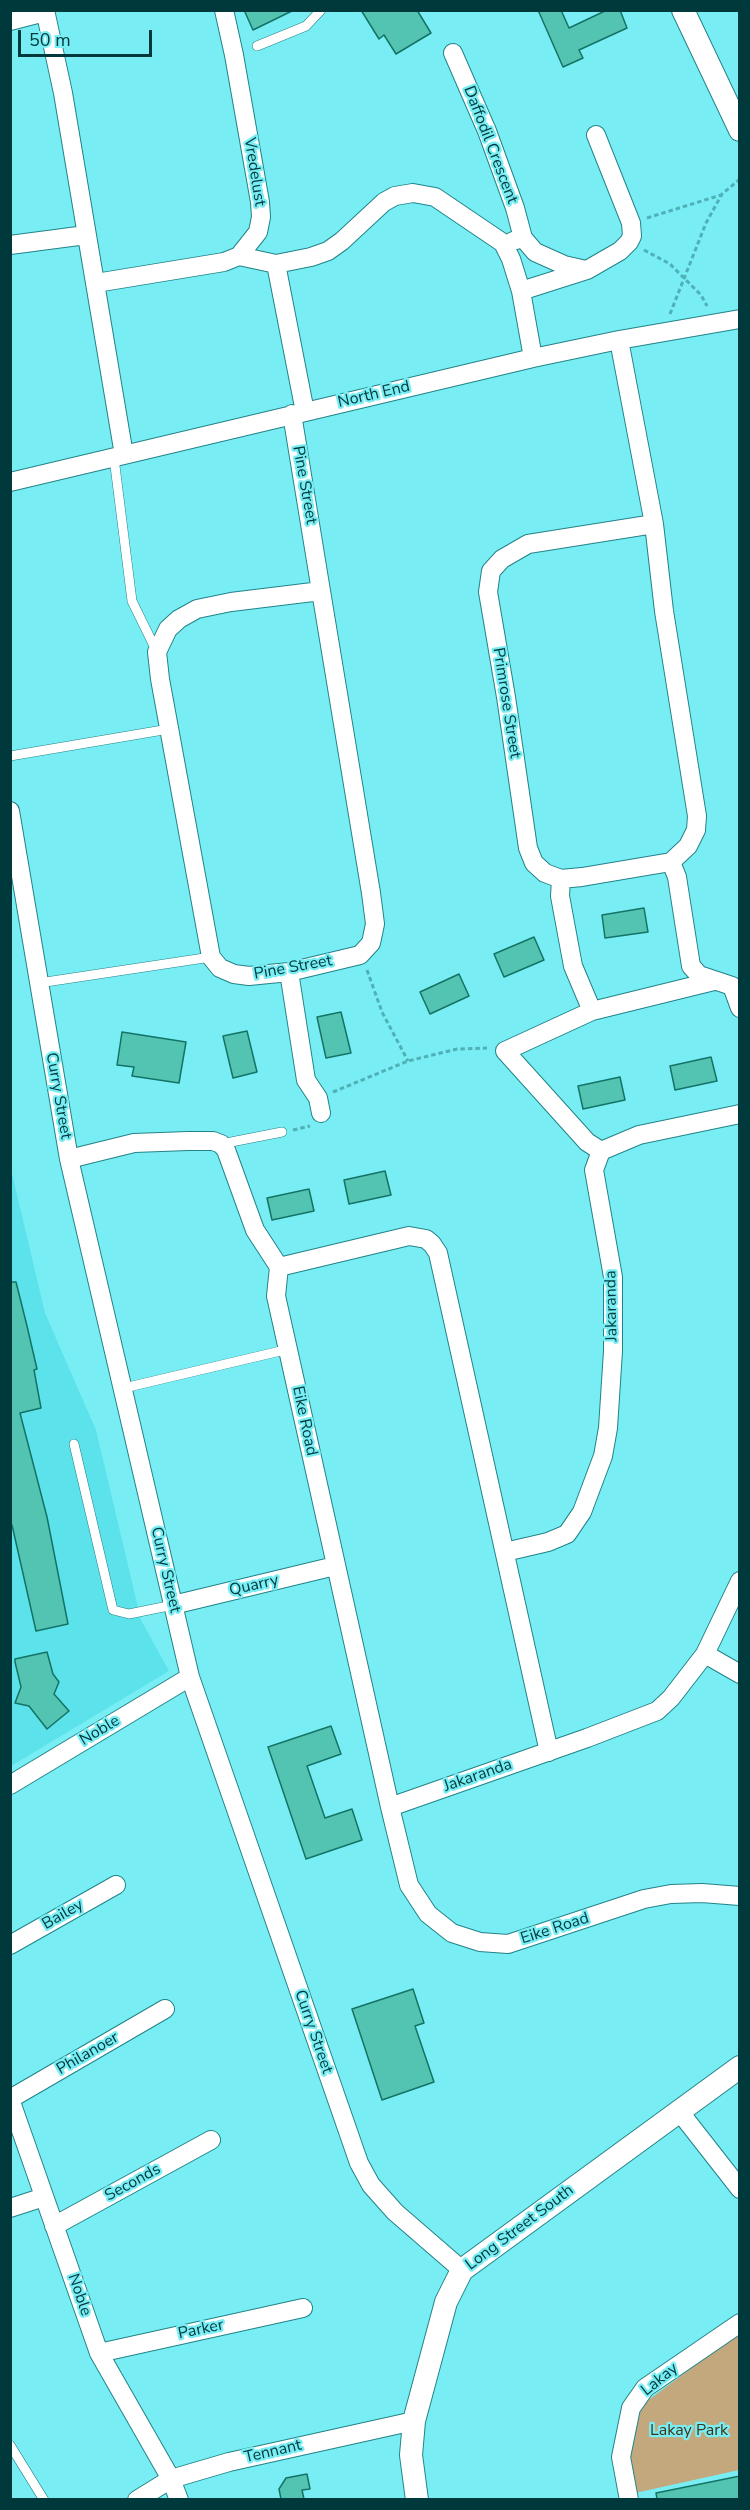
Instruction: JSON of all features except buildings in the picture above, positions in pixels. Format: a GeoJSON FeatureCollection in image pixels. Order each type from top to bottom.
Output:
{"type":"FeatureCollection","features":[{"type":"Feature","properties":{"kind":"street","name":"Vredelust"},"geometry":{"type":"LineString","coordinates":[[224,10],[234,55],[261,217],[258,232],[239,256]]}},
{"type":"Feature","properties":{"kind":"street"},"geometry":{"type":"LineString","coordinates":[[683,10],[740,130]]}},
{"type":"Feature","properties":{"kind":"street"},"geometry":{"type":"LineString","coordinates":[[10,21],[45,11],[63,93],[96,284],[119,457]]}},
{"type":"Feature","properties":{"kind":"street","name":"Daffodil Crescent"},"geometry":{"type":"LineString","coordinates":[[453,53],[487,131],[515,208],[523,238]]}},
{"type":"Feature","properties":{"kind":"street"},"geometry":{"type":"LineString","coordinates":[[521,291],[587,270],[620,251],[632,236],[631,223],[596,135]]}},
{"type":"Feature","properties":{"kind":"street"},"geometry":{"type":"LineString","coordinates":[[96,284],[208,265],[239,256],[276,264],[311,257],[328,251],[342,241],[384,202],[395,196],[413,193],[435,197],[503,243],[521,291],[533,358]]}},
{"type":"Feature","properties":{"kind":"street"},"geometry":{"type":"LineString","coordinates":[[10,245],[86,235]]}},
{"type":"Feature","properties":{"kind":"street"},"geometry":{"type":"LineString","coordinates":[[503,243],[523,238],[535,252],[564,265],[587,270]]}},
{"type":"Feature","properties":{"kind":"street","name":"Pine Street"},"geometry":{"type":"LineString","coordinates":[[211,957],[220,968],[234,974],[249,976],[289,972],[360,955],[371,943],[375,924],[321,591],[299,413],[276,264]]}},
{"type":"Feature","properties":{"kind":"street","name":"North End"},"geometry":{"type":"LineString","coordinates":[[10,482],[533,358],[740,319]]}},
{"type":"Feature","properties":{"kind":"street"},"geometry":{"type":"LineString","coordinates":[[592,1011],[573,966],[560,896],[561,879],[593,876],[671,862],[688,846],[696,830],[697,816],[664,611],[654,524],[619,340]]}},
{"type":"Feature","properties":{"kind":"street","name":"Primrose Street"},"geometry":{"type":"LineString","coordinates":[[561,879],[545,873],[534,863],[528,848],[488,592],[491,571],[501,559],[528,544],[654,524]]}},
{"type":"Feature","properties":{"kind":"street"},"geometry":{"type":"LineString","coordinates":[[211,957],[157,652],[168,629],[179,619],[197,609],[231,602],[321,591]]}},
{"type":"Feature","properties":{"kind":"street","name":"Curry Street"},"geometry":{"type":"LineString","coordinates":[[10,811],[69,1159],[190,1677],[359,2163],[371,2185],[395,2212],[462,2270]]}},
{"type":"Feature","properties":{"kind":"street"},"geometry":{"type":"LineString","coordinates":[[671,862],[677,877],[691,966],[699,975],[714,981],[726,982],[732,986],[740,1008]]}},
{"type":"Feature","properties":{"kind":"street"},"geometry":{"type":"LineString","coordinates":[[289,972],[306,1080],[317,1112]]}},
{"type":"Feature","properties":{"kind":"street"},"geometry":{"type":"LineString","coordinates":[[714,981],[592,1011],[505,1051],[587,1142],[601,1151],[639,1135],[740,1114]]}},
{"type":"Feature","properties":{"kind":"street"},"geometry":{"type":"LineString","coordinates":[[69,1159],[134,1143],[213,1141],[221,1144],[226,1150],[255,1230],[279,1267],[398,1237],[417,1237],[432,1244],[442,1268],[549,1752]]}},
{"type":"Feature","properties":{"kind":"street","name":"Jakaranda"},"geometry":{"type":"LineString","coordinates":[[505,1552],[548,1542],[567,1534],[582,1512],[603,1456],[608,1428],[613,1350],[613,1277],[594,1170],[601,1151]]}},
{"type":"Feature","properties":{"kind":"street","name":"Eike Road"},"geometry":{"type":"LineString","coordinates":[[279,1267],[276,1296],[390,1807],[409,1886],[428,1914],[452,1933],[480,1942],[508,1944],[645,1899],[671,1894],[702,1893],[740,1896]]}},
{"type":"Feature","properties":{"kind":"street","name":"Quarry"},"geometry":{"type":"LineString","coordinates":[[173,1605],[335,1566]]}},
{"type":"Feature","properties":{"kind":"street","name":"Jakaranda"},"geometry":{"type":"LineString","coordinates":[[390,1807],[549,1752],[657,1711],[671,1698],[705,1654],[740,1581]]}},
{"type":"Feature","properties":{"kind":"street"},"geometry":{"type":"LineString","coordinates":[[705,1654],[740,1674]]}},
{"type":"Feature","properties":{"kind":"street","name":"Noble"},"geometry":{"type":"LineString","coordinates":[[10,1785],[190,1677]]}},
{"type":"Feature","properties":{"kind":"street","name":"Bailey"},"geometry":{"type":"LineString","coordinates":[[10,1945],[116,1885]]}},
{"type":"Feature","properties":{"kind":"street","name":"Philanoer"},"geometry":{"type":"LineString","coordinates":[[10,2099],[165,2009]]}},
{"type":"Feature","properties":{"kind":"street","name":"Long Street South"},"geometry":{"type":"LineString","coordinates":[[417,2499],[411,2455],[414,2421],[446,2302],[462,2270],[740,2067]]}},
{"type":"Feature","properties":{"kind":"street","name":"Noble"},"geometry":{"type":"LineString","coordinates":[[10,2099],[99,2353],[171,2479],[178,2499]]}},
{"type":"Feature","properties":{"kind":"street"},"geometry":{"type":"LineString","coordinates":[[679,2111],[740,2189]]}},
{"type":"Feature","properties":{"kind":"street","name":"Seconds"},"geometry":{"type":"LineString","coordinates":[[54,2226],[211,2140]]}},
{"type":"Feature","properties":{"kind":"street"},"geometry":{"type":"LineString","coordinates":[[10,2208],[44,2197]]}},
{"type":"Feature","properties":{"kind":"street","name":"Parker"},"geometry":{"type":"LineString","coordinates":[[99,2353],[303,2307]]}},
{"type":"Feature","properties":{"kind":"street","name":"Lakay"},"geometry":{"type":"LineString","coordinates":[[629,2499],[621,2457],[630,2408],[645,2388],[740,2323]]}},
{"type":"Feature","properties":{"kind":"street","name":"Tennant"},"geometry":{"type":"LineString","coordinates":[[137,2499],[171,2479],[229,2462],[414,2421]]}},
{"type":"Feature","properties":{"kind":"lane"},"geometry":{"type":"LineString","coordinates":[[257,46],[306,26],[321,10]]}},
{"type":"Feature","properties":{"kind":"lane"},"geometry":{"type":"LineString","coordinates":[[119,457],[132,601],[157,652]]}},
{"type":"Feature","properties":{"kind":"lane"},"geometry":{"type":"LineString","coordinates":[[10,756],[169,729]]}},
{"type":"Feature","properties":{"kind":"lane"},"geometry":{"type":"LineString","coordinates":[[39,983],[211,957]]}},
{"type":"Feature","properties":{"kind":"lane"},"geometry":{"type":"LineString","coordinates":[[221,1144],[282,1132]]}},
{"type":"Feature","properties":{"kind":"lane"},"geometry":{"type":"LineString","coordinates":[[124,1388],[289,1349]]}},
{"type":"Feature","properties":{"kind":"lane"},"geometry":{"type":"LineString","coordinates":[[74,1444],[113,1610],[129,1614],[173,1605]]}},
{"type":"Feature","properties":{"kind":"lane"},"geometry":{"type":"LineString","coordinates":[[10,2445],[44,2499]]}},
{"type":"Feature","properties":{"kind":"path"},"geometry":{"type":"LineString","coordinates":[[631,223],[703,202],[722,194],[740,179]]}},
{"type":"Feature","properties":{"kind":"path"},"geometry":{"type":"LineString","coordinates":[[663,333],[683,277],[706,223],[722,194]]}},
{"type":"Feature","properties":{"kind":"path"},"geometry":{"type":"LineString","coordinates":[[629,242],[670,264],[700,295],[717,324]]}},
{"type":"Feature","properties":{"kind":"path"},"geometry":{"type":"LineString","coordinates":[[360,955],[382,1012],[408,1061]]}},
{"type":"Feature","properties":{"kind":"path"},"geometry":{"type":"LineString","coordinates":[[282,1132],[408,1061],[457,1048],[479,1047],[505,1051]]}},
{"type":"Feature","properties":{"kind":"shaded area"},"geometry":{"type":"Polygon","coordinates":[[[10,1165],[45,1313],[96,1430],[141,1620],[169,1671],[11,1766],[10,1165]]]}},
{"type":"Feature","properties":{"kind":"green space","name":"Lakay Park"},"geometry":{"type":"Polygon","coordinates":[[[739,2332],[739,2470],[635,2493],[629,2461],[642,2405],[739,2332]]]}}]}
